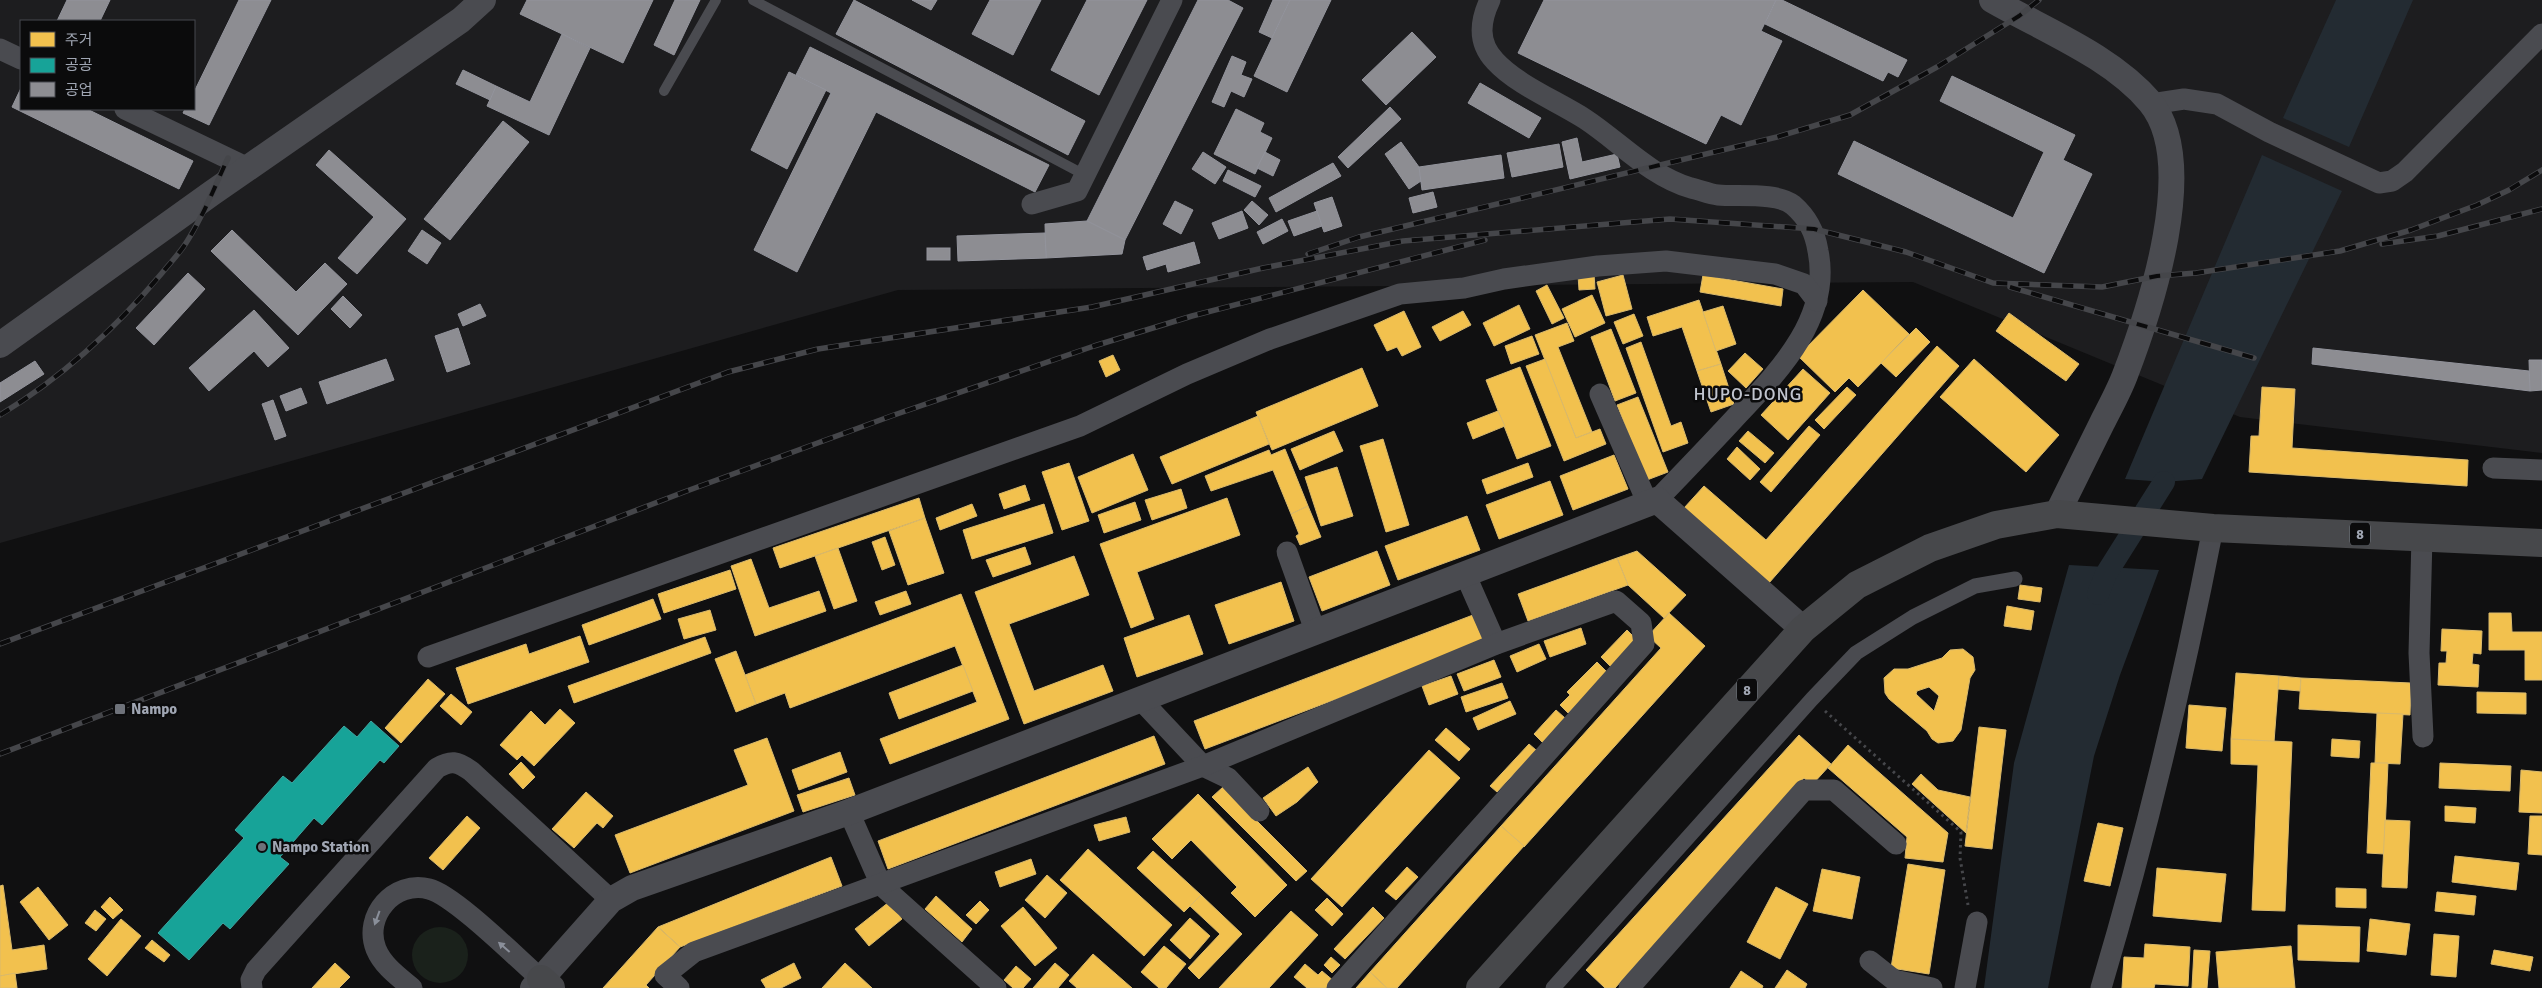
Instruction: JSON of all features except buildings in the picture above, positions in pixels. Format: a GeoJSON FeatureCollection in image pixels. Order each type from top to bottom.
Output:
{"type":"FeatureCollection","features":[{"type":"Feature","properties":{"kind":"main road","name":"8"},"geometry":{"type":"LineString","coordinates":[[1480,988],[1803,630],[1857,585],[1930,548],[1996,525],[2057,514],[2177,526],[2542,543]]}},
{"type":"Feature","properties":{"kind":"street"},"geometry":{"type":"LineString","coordinates":[[0,345],[248,168],[461,20],[483,0]]}},
{"type":"Feature","properties":{"kind":"street"},"geometry":{"type":"LineString","coordinates":[[1032,204],[1077,191],[1172,0]]}},
{"type":"Feature","properties":{"kind":"street"},"geometry":{"type":"LineString","coordinates":[[412,988],[380,958],[373,936],[377,914],[383,904],[403,890],[415,887],[428,888],[450,899],[541,985],[611,900],[632,888],[849,812],[1466,576],[1653,502],[1788,359],[1806,329],[1817,301],[1821,266],[1814,229],[1792,204],[1759,195],[1718,195],[1689,187],[1649,167],[1587,120],[1516,77],[1494,60],[1484,42],[1481,19],[1490,0]]}},
{"type":"Feature","properties":{"kind":"street"},"geometry":{"type":"LineString","coordinates":[[1992,0],[2102,61],[2135,86],[2151,104],[2160,118],[2168,140],[2172,165],[2169,210],[2157,276],[2125,376],[2057,514]]}},
{"type":"Feature","properties":{"kind":"street"},"geometry":{"type":"LineString","coordinates":[[2151,104],[2184,99],[2217,104],[2269,132],[2379,183],[2392,181],[2405,172],[2454,124],[2542,34]]}},
{"type":"Feature","properties":{"kind":"street"},"geometry":{"type":"LineString","coordinates":[[0,48],[20,58]]}},
{"type":"Feature","properties":{"kind":"street"},"geometry":{"type":"LineString","coordinates":[[127,110],[248,168]]}},
{"type":"Feature","properties":{"kind":"street"},"geometry":{"type":"LineString","coordinates":[[428,657],[1080,426],[1187,374],[1270,339],[1400,294],[1464,288],[1504,279],[1598,266],[1666,261],[1775,274],[1804,284],[1817,301]]}},
{"type":"Feature","properties":{"kind":"street"},"geometry":{"type":"LineString","coordinates":[[1600,394],[1653,502],[1803,630]]}},
{"type":"Feature","properties":{"kind":"street"},"geometry":{"type":"LineString","coordinates":[[2493,468],[2542,470]]}},
{"type":"Feature","properties":{"kind":"street"},"geometry":{"type":"LineString","coordinates":[[2101,988],[2124,908],[2168,733],[2195,621],[2213,528]]}},
{"type":"Feature","properties":{"kind":"street"},"geometry":{"type":"LineString","coordinates":[[2422,537],[2419,653],[2423,737]]}},
{"type":"Feature","properties":{"kind":"street"},"geometry":{"type":"LineString","coordinates":[[1287,552],[1316,633]]}},
{"type":"Feature","properties":{"kind":"street"},"geometry":{"type":"LineString","coordinates":[[1466,576],[1496,644]]}},
{"type":"Feature","properties":{"kind":"street"},"geometry":{"type":"LineString","coordinates":[[1553,988],[1812,699],[1856,653],[1913,617],[1975,586],[2015,579]]}},
{"type":"Feature","properties":{"kind":"street"},"geometry":{"type":"LineString","coordinates":[[679,988],[665,975],[694,952],[1203,766],[1496,644],[1616,601],[1641,623],[1644,644],[1337,988]]}},
{"type":"Feature","properties":{"kind":"street"},"geometry":{"type":"LineString","coordinates":[[1141,700],[1203,766],[1228,778],[1259,810]]}},
{"type":"Feature","properties":{"kind":"street"},"geometry":{"type":"LineString","coordinates":[[252,988],[251,980],[256,970],[437,768],[448,762],[459,762],[471,771],[611,900]]}},
{"type":"Feature","properties":{"kind":"street"},"geometry":{"type":"LineString","coordinates":[[1629,988],[1804,790],[1834,790],[1896,844]]}},
{"type":"Feature","properties":{"kind":"street"},"geometry":{"type":"LineString","coordinates":[[849,812],[881,885],[996,988]]}},
{"type":"Feature","properties":{"kind":"street"},"geometry":{"type":"LineString","coordinates":[[1965,988],[1977,922]]}},
{"type":"Feature","properties":{"kind":"street"},"geometry":{"type":"LineString","coordinates":[[1870,961],[1894,980],[1932,988]]}},
{"type":"Feature","properties":{"kind":"lane"},"geometry":{"type":"LineString","coordinates":[[664,91],[716,0]]}},
{"type":"Feature","properties":{"kind":"lane"},"geometry":{"type":"LineString","coordinates":[[754,0],[1086,175]]}},
{"type":"Feature","properties":{"kind":"path"},"geometry":{"type":"LineString","coordinates":[[1812,699],[1961,832],[1960,858],[1966,901],[1977,922]]}},
{"type":"Feature","properties":{"kind":"shaded area"},"geometry":{"type":"Polygon","coordinates":[[[0,0],[2542,0],[2542,453],[2240,417],[1913,282],[898,290],[0,543],[0,0]]]}},
{"type":"Feature","properties":{"kind":"shaded area"},"geometry":{"type":"Polygon","coordinates":[[[2336,0],[2413,0],[2349,147],[2283,118],[2336,0]]]}},
{"type":"Feature","properties":{"kind":"shaded area"},"geometry":{"type":"Polygon","coordinates":[[[2262,155],[2342,191],[2202,479],[2164,482],[2125,479],[2262,155]]]}},
{"type":"Feature","properties":{"kind":"shaded area"},"geometry":{"type":"Polygon","coordinates":[[[2069,565],[2159,570],[2120,675],[2094,756],[2048,988],[1984,988],[2014,763],[2069,565]]]}},
{"type":"Feature","properties":{"kind":"shaded area"},"geometry":{"type":"Polygon","coordinates":[[[434,927],[446,927],[460,935],[468,949],[466,966],[460,975],[446,983],[434,983],[424,978],[417,971],[412,961],[412,949],[417,939],[424,932],[434,927]]]}},
{"type":"Feature","properties":{"kind":"waterway"},"geometry":{"type":"LineString","coordinates":[[2098,594],[2106,574],[2164,482]]}},
{"type":"Feature","properties":{"kind":"railway"},"geometry":{"type":"LineString","coordinates":[[1308,254],[1359,237],[1777,137],[1850,115],[1937,67],[2019,16],[2039,0]]}},
{"type":"Feature","properties":{"kind":"railway"},"geometry":{"type":"LineString","coordinates":[[0,415],[45,385],[66,368],[107,332],[145,293],[186,243],[203,212],[228,158]]}},
{"type":"Feature","properties":{"kind":"railway"},"geometry":{"type":"LineString","coordinates":[[0,644],[728,372],[818,349],[1092,307],[1263,268],[1403,241],[1670,219],[1814,229],[1906,252],[1993,283],[2102,287],[2157,276],[2196,273],[2340,251],[2411,230],[2477,205],[2509,190],[2542,170]]}},
{"type":"Feature","properties":{"kind":"railway"},"geometry":{"type":"LineString","coordinates":[[2382,244],[2438,236],[2542,209]]}},
{"type":"Feature","properties":{"kind":"railway"},"geometry":{"type":"LineString","coordinates":[[0,754],[684,492],[894,415],[1094,346],[1192,316],[1485,240]]}},
{"type":"Feature","properties":{"kind":"railway"},"geometry":{"type":"LineString","coordinates":[[2010,287],[2254,358]]}},
{"type":"Feature","properties":{"kind":"place","name":"Nampo"},"geometry":{"type":"Point","coordinates":[120,709]}},
{"type":"Feature","properties":{"kind":"place","name":"Nampo Station"},"geometry":{"type":"Point","coordinates":[262,847]}},
{"type":"Feature","properties":{"kind":"district","name":"HUPO-DONG"},"geometry":{"type":"Point","coordinates":[1748,394]}}]}
